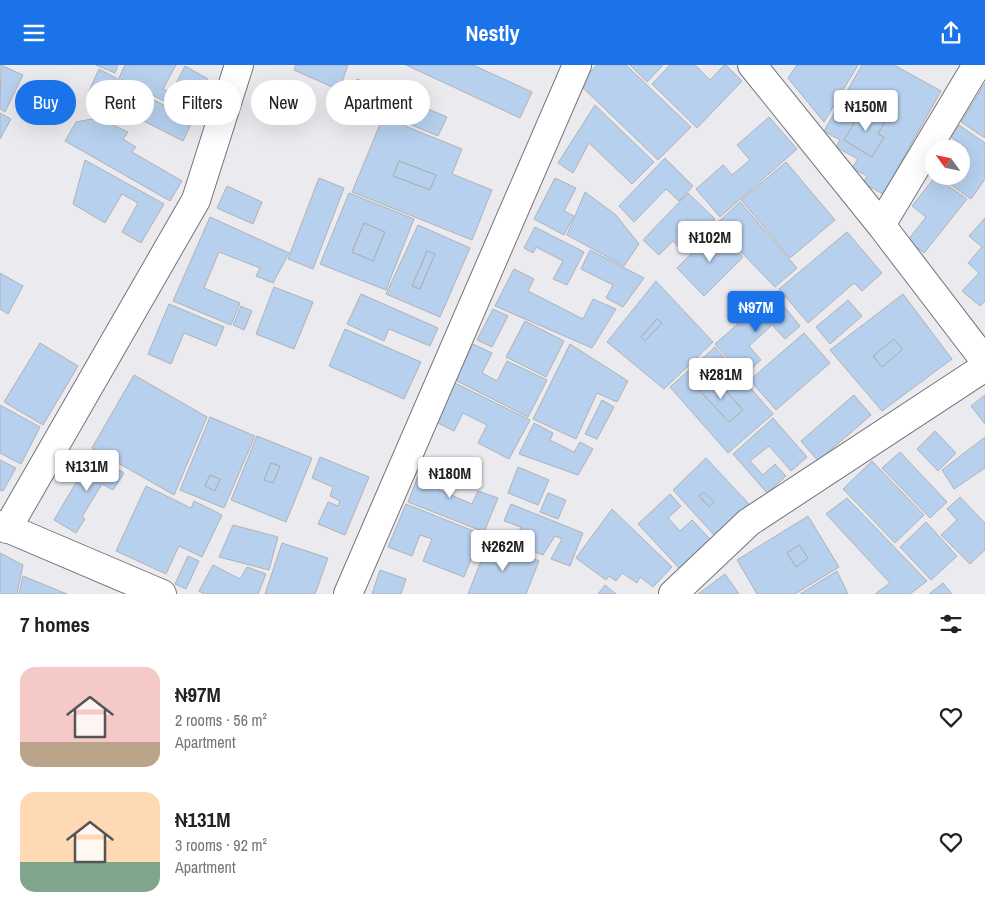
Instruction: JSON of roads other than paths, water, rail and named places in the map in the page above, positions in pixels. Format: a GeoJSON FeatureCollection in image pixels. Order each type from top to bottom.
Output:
{"type":"FeatureCollection","features":[{"type":"Feature","properties":{"kind":"street"},"geometry":{"type":"LineString","coordinates":[[162,594],[3,527],[196,200],[239,65]]}},
{"type":"Feature","properties":{"kind":"street"},"geometry":{"type":"LineString","coordinates":[[348,594],[577,65]]}},
{"type":"Feature","properties":{"kind":"street"},"geometry":{"type":"LineString","coordinates":[[752,65],[881,225],[985,361]]}},
{"type":"Feature","properties":{"kind":"street"},"geometry":{"type":"LineString","coordinates":[[881,225],[977,65]]}},
{"type":"Feature","properties":{"kind":"street"},"geometry":{"type":"LineString","coordinates":[[673,594],[749,522],[985,367]]}}]}
